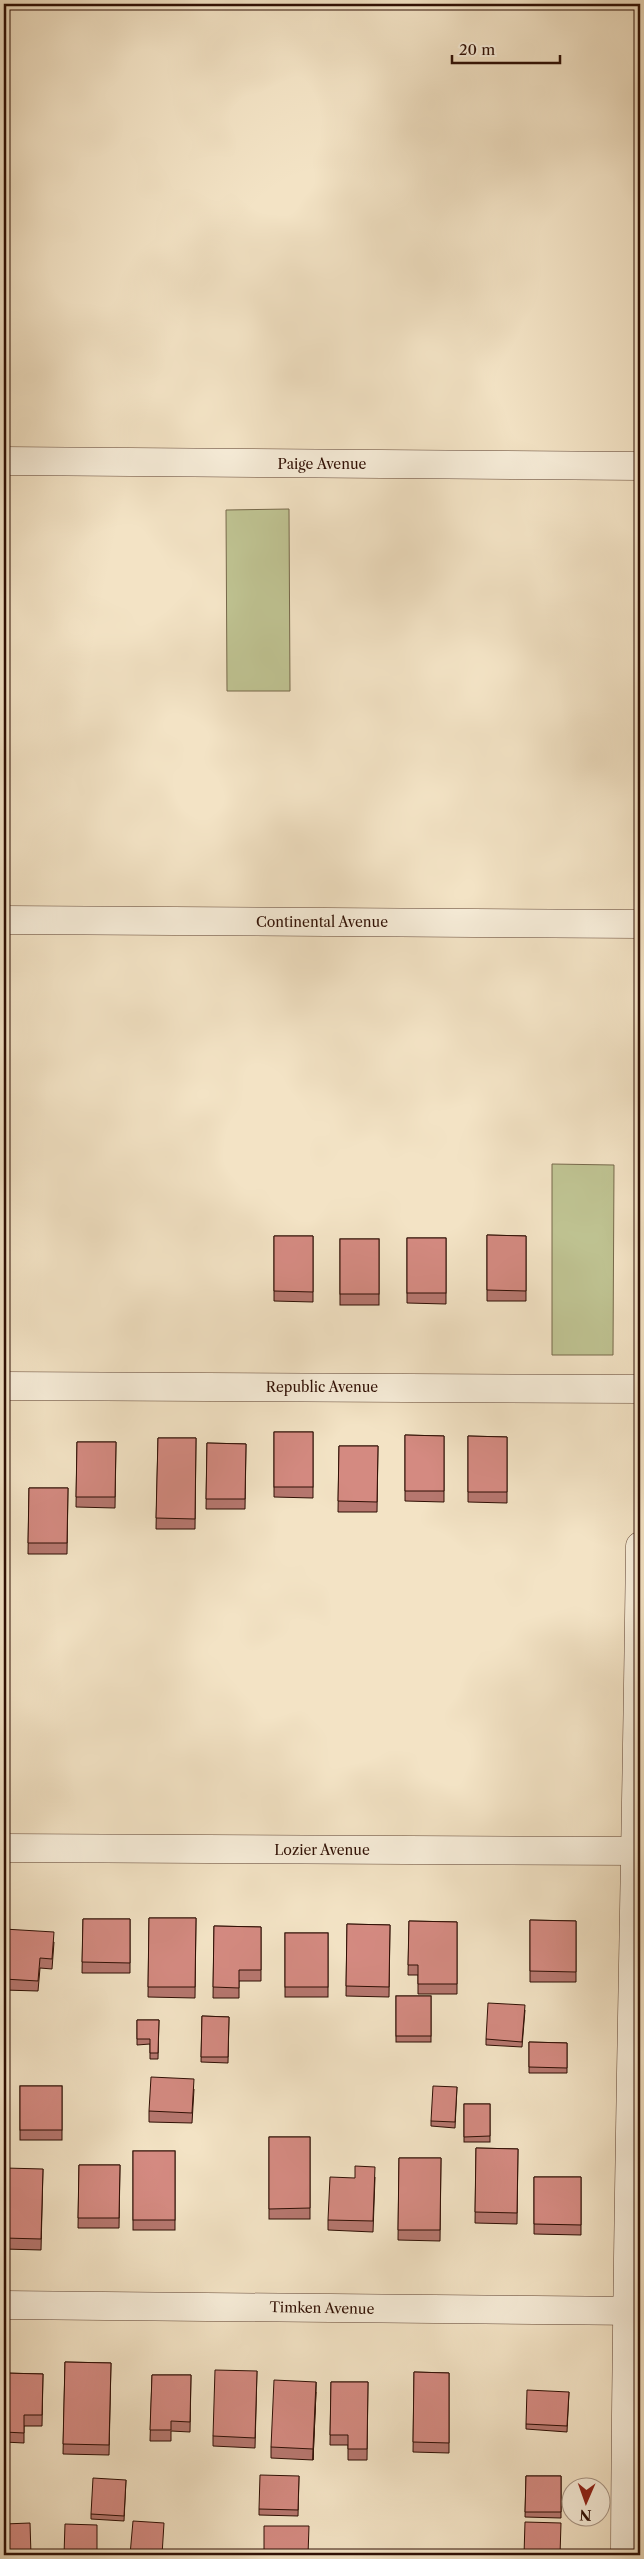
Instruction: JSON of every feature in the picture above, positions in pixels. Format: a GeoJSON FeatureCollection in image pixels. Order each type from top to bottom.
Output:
{"type":"FeatureCollection","features":[{"type":"Feature","properties":{"kind":"street","name":"Paige Avenue"},"geometry":{"type":"LineString","coordinates":[[4,461],[640,466]]}},
{"type":"Feature","properties":{"kind":"street","name":"Continental Avenue"},"geometry":{"type":"LineString","coordinates":[[4,920],[640,924]]}},
{"type":"Feature","properties":{"kind":"street","name":"Republic Avenue"},"geometry":{"type":"LineString","coordinates":[[4,1386],[640,1389]]}},
{"type":"Feature","properties":{"kind":"street"},"geometry":{"type":"LineString","coordinates":[[625,2555],[633,2311],[640,1546]]}},
{"type":"Feature","properties":{"kind":"street","name":"Lozier Avenue"},"geometry":{"type":"LineString","coordinates":[[4,1848],[638,1851]]}},
{"type":"Feature","properties":{"kind":"street","name":"Timken Avenue"},"geometry":{"type":"LineString","coordinates":[[4,2305],[633,2311]]}},
{"type":"Feature","properties":{"kind":"green space"},"geometry":{"type":"Polygon","coordinates":[[[289,509],[290,691],[227,691],[226,510],[289,509]]]}},
{"type":"Feature","properties":{"kind":"green space"},"geometry":{"type":"Polygon","coordinates":[[[552,1164],[614,1165],[613,1355],[552,1355],[552,1164]]]}},
{"type":"Feature","properties":{"kind":"building"},"geometry":{"type":"Polygon","coordinates":[[[487,1235],[526,1236],[526,1291],[487,1290],[487,1235]]]}},
{"type":"Feature","properties":{"kind":"building"},"geometry":{"type":"Polygon","coordinates":[[[274,1236],[313,1236],[313,1292],[274,1291],[274,1236]]]}},
{"type":"Feature","properties":{"kind":"building"},"geometry":{"type":"Polygon","coordinates":[[[407,1238],[446,1238],[446,1293],[407,1293],[407,1238]]]}},
{"type":"Feature","properties":{"kind":"building"},"geometry":{"type":"Polygon","coordinates":[[[340,1239],[379,1239],[379,1294],[340,1294],[340,1239]]]}},
{"type":"Feature","properties":{"kind":"building"},"geometry":{"type":"Polygon","coordinates":[[[274,1432],[313,1432],[313,1487],[274,1487],[274,1432]]]}},
{"type":"Feature","properties":{"kind":"building"},"geometry":{"type":"Polygon","coordinates":[[[405,1435],[444,1436],[444,1491],[405,1491],[405,1435]]]}},
{"type":"Feature","properties":{"kind":"building"},"geometry":{"type":"Polygon","coordinates":[[[468,1436],[507,1437],[507,1492],[468,1492],[468,1436]]]}},
{"type":"Feature","properties":{"kind":"building"},"geometry":{"type":"Polygon","coordinates":[[[158,1438],[196,1438],[195,1519],[156,1518],[158,1438]]]}},
{"type":"Feature","properties":{"kind":"building"},"geometry":{"type":"Polygon","coordinates":[[[77,1442],[116,1442],[115,1497],[76,1497],[77,1442]]]}},
{"type":"Feature","properties":{"kind":"building"},"geometry":{"type":"Polygon","coordinates":[[[207,1443],[246,1444],[245,1499],[206,1499],[207,1443]]]}},
{"type":"Feature","properties":{"kind":"building"},"geometry":{"type":"Polygon","coordinates":[[[339,1446],[378,1446],[377,1502],[338,1501],[339,1446]]]}},
{"type":"Feature","properties":{"kind":"building"},"geometry":{"type":"Polygon","coordinates":[[[29,1488],[68,1488],[67,1543],[28,1543],[29,1488]]]}},
{"type":"Feature","properties":{"kind":"building"},"geometry":{"type":"Polygon","coordinates":[[[149,1918],[196,1918],[195,1987],[148,1987],[149,1918]]]}},
{"type":"Feature","properties":{"kind":"building"},"geometry":{"type":"Polygon","coordinates":[[[83,1919],[130,1919],[130,1963],[82,1962],[83,1919]]]}},
{"type":"Feature","properties":{"kind":"building"},"geometry":{"type":"Polygon","coordinates":[[[530,1920],[576,1921],[576,1972],[530,1971],[530,1920]]]}},
{"type":"Feature","properties":{"kind":"building"},"geometry":{"type":"Polygon","coordinates":[[[409,1921],[457,1922],[457,1984],[418,1984],[418,1965],[408,1965],[409,1921]]]}},
{"type":"Feature","properties":{"kind":"building"},"geometry":{"type":"Polygon","coordinates":[[[347,1924],[390,1925],[389,1987],[346,1986],[347,1924]]]}},
{"type":"Feature","properties":{"kind":"building"},"geometry":{"type":"Polygon","coordinates":[[[214,1926],[261,1927],[261,1970],[239,1970],[239,1988],[213,1987],[214,1926]]]}},
{"type":"Feature","properties":{"kind":"building"},"geometry":{"type":"Polygon","coordinates":[[[4,1929],[54,1932],[52,1959],[40,1958],[38,1981],[4,1979],[4,1929]]]}},
{"type":"Feature","properties":{"kind":"building"},"geometry":{"type":"Polygon","coordinates":[[[285,1933],[328,1933],[328,1987],[285,1987],[285,1933]]]}},
{"type":"Feature","properties":{"kind":"building"},"geometry":{"type":"Polygon","coordinates":[[[396,1996],[431,1996],[431,2036],[396,2036],[396,1996]]]}},
{"type":"Feature","properties":{"kind":"building"},"geometry":{"type":"Polygon","coordinates":[[[488,2003],[525,2005],[522,2042],[486,2039],[488,2003]]]}},
{"type":"Feature","properties":{"kind":"building"},"geometry":{"type":"Polygon","coordinates":[[[202,2016],[229,2017],[228,2057],[201,2057],[202,2016]]]}},
{"type":"Feature","properties":{"kind":"building"},"geometry":{"type":"Polygon","coordinates":[[[137,2020],[159,2020],[158,2053],[150,2053],[150,2039],[137,2039],[137,2020]]]}},
{"type":"Feature","properties":{"kind":"building"},"geometry":{"type":"Polygon","coordinates":[[[529,2042],[567,2043],[567,2068],[529,2067],[529,2042]]]}},
{"type":"Feature","properties":{"kind":"building"},"geometry":{"type":"Polygon","coordinates":[[[151,2077],[194,2079],[192,2113],[149,2111],[151,2077]]]}},
{"type":"Feature","properties":{"kind":"building"},"geometry":{"type":"Polygon","coordinates":[[[20,2086],[62,2086],[62,2130],[20,2130],[20,2086]]]}},
{"type":"Feature","properties":{"kind":"building"},"geometry":{"type":"Polygon","coordinates":[[[433,2086],[457,2087],[455,2122],[431,2121],[433,2086]]]}},
{"type":"Feature","properties":{"kind":"building"},"geometry":{"type":"Polygon","coordinates":[[[464,2104],[490,2104],[490,2136],[464,2137],[464,2104]]]}},
{"type":"Feature","properties":{"kind":"building"},"geometry":{"type":"Polygon","coordinates":[[[269,2137],[310,2137],[310,2208],[269,2209],[269,2137]]]}},
{"type":"Feature","properties":{"kind":"building"},"geometry":{"type":"Polygon","coordinates":[[[476,2148],[518,2149],[517,2213],[475,2212],[476,2148]]]}},
{"type":"Feature","properties":{"kind":"building"},"geometry":{"type":"Polygon","coordinates":[[[133,2151],[175,2151],[175,2220],[133,2220],[133,2151]]]}},
{"type":"Feature","properties":{"kind":"building"},"geometry":{"type":"Polygon","coordinates":[[[399,2158],[441,2158],[440,2230],[398,2230],[399,2158]]]}},
{"type":"Feature","properties":{"kind":"building"},"geometry":{"type":"Polygon","coordinates":[[[79,2165],[120,2165],[119,2218],[78,2218],[79,2165]]]}},
{"type":"Feature","properties":{"kind":"building"},"geometry":{"type":"Polygon","coordinates":[[[355,2166],[375,2167],[373,2221],[328,2220],[330,2177],[355,2178],[355,2166]]]}},
{"type":"Feature","properties":{"kind":"building"},"geometry":{"type":"Polygon","coordinates":[[[5,2168],[43,2169],[41,2239],[4,2238],[5,2168]]]}},
{"type":"Feature","properties":{"kind":"building"},"geometry":{"type":"Polygon","coordinates":[[[534,2177],[581,2177],[581,2225],[534,2224],[534,2177]]]}},
{"type":"Feature","properties":{"kind":"building"},"geometry":{"type":"Polygon","coordinates":[[[65,2362],[111,2363],[109,2445],[63,2444],[65,2362]]]}},
{"type":"Feature","properties":{"kind":"building"},"geometry":{"type":"Polygon","coordinates":[[[215,2370],[257,2371],[255,2438],[213,2436],[215,2370]]]}},
{"type":"Feature","properties":{"kind":"building"},"geometry":{"type":"Polygon","coordinates":[[[414,2372],[449,2373],[449,2443],[413,2442],[414,2372]]]}},
{"type":"Feature","properties":{"kind":"building"},"geometry":{"type":"Polygon","coordinates":[[[4,2373],[43,2374],[42,2415],[24,2415],[24,2433],[4,2432],[4,2373]]]}},
{"type":"Feature","properties":{"kind":"building"},"geometry":{"type":"Polygon","coordinates":[[[152,2375],[191,2375],[190,2422],[171,2421],[171,2430],[150,2430],[152,2375]]]}},
{"type":"Feature","properties":{"kind":"building"},"geometry":{"type":"Polygon","coordinates":[[[274,2380],[316,2382],[313,2449],[271,2447],[274,2380]]]}},
{"type":"Feature","properties":{"kind":"building"},"geometry":{"type":"Polygon","coordinates":[[[331,2382],[368,2382],[367,2449],[348,2449],[348,2435],[330,2435],[331,2382]]]}},
{"type":"Feature","properties":{"kind":"building"},"geometry":{"type":"Polygon","coordinates":[[[527,2390],[569,2392],[567,2426],[526,2424],[527,2390]]]}},
{"type":"Feature","properties":{"kind":"building"},"geometry":{"type":"Polygon","coordinates":[[[260,2475],[299,2476],[298,2510],[259,2509],[260,2475]]]}},
{"type":"Feature","properties":{"kind":"building"},"geometry":{"type":"Polygon","coordinates":[[[526,2476],[561,2476],[561,2512],[525,2512],[526,2476]]]}},
{"type":"Feature","properties":{"kind":"building"},"geometry":{"type":"Polygon","coordinates":[[[93,2478],[126,2480],[124,2516],[91,2514],[93,2478]]]}},
{"type":"Feature","properties":{"kind":"building"},"geometry":{"type":"Polygon","coordinates":[[[133,2521],[164,2523],[162,2555],[130,2555],[133,2521]]]}},
{"type":"Feature","properties":{"kind":"building"},"geometry":{"type":"Polygon","coordinates":[[[525,2522],[561,2523],[560,2555],[524,2555],[525,2522]]]}},
{"type":"Feature","properties":{"kind":"building"},"geometry":{"type":"Polygon","coordinates":[[[30,2523],[31,2555],[4,2555],[4,2524],[30,2523]]]}},
{"type":"Feature","properties":{"kind":"building"},"geometry":{"type":"Polygon","coordinates":[[[65,2524],[97,2525],[97,2555],[64,2555],[65,2524]]]}},
{"type":"Feature","properties":{"kind":"building"},"geometry":{"type":"Polygon","coordinates":[[[264,2526],[309,2526],[308,2555],[264,2555],[264,2526]]]}}]}
